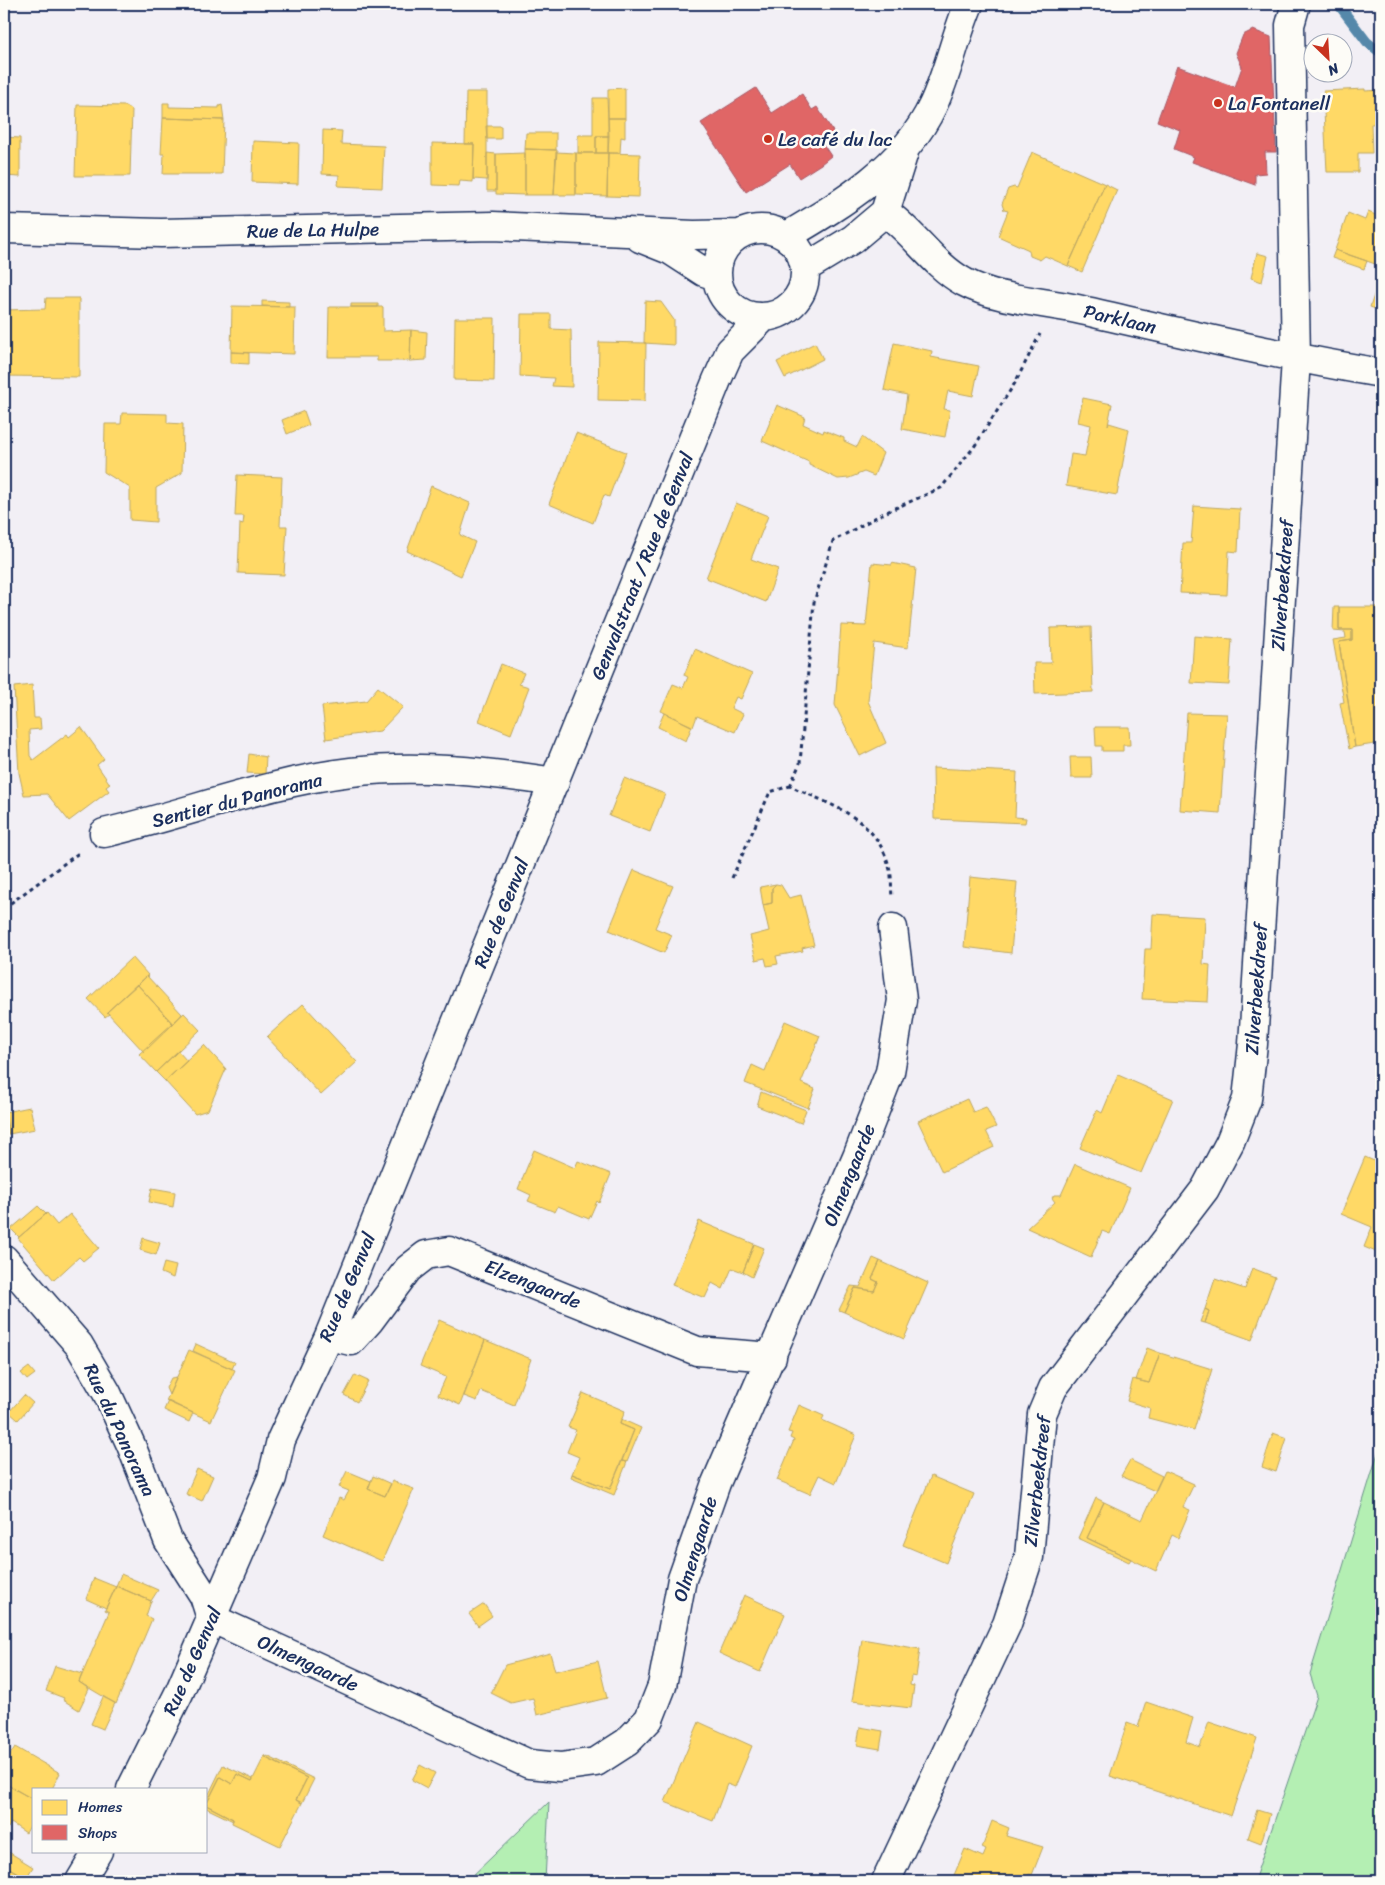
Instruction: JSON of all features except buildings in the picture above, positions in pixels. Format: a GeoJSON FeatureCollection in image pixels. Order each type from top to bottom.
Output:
{"type":"FeatureCollection","features":[{"type":"Feature","properties":{"kind":"street"},"geometry":{"type":"LineString","coordinates":[[786,236],[868,185],[905,149],[933,106],[969,4]]}},
{"type":"Feature","properties":{"kind":"street","name":"Zilverbeekdreef"},"geometry":{"type":"LineString","coordinates":[[886,1881],[1007,1624],[1021,1586],[1029,1557],[1042,1414],[1053,1388],[1204,1189],[1230,1142],[1247,1099],[1253,1044],[1296,359],[1290,25],[1296,4]]}},
{"type":"Feature","properties":{"kind":"street"},"geometry":{"type":"LineString","coordinates":[[805,268],[853,239],[884,212],[905,149]]}},
{"type":"Feature","properties":{"kind":"street","name":"Parklaan"},"geometry":{"type":"LineString","coordinates":[[884,212],[939,264],[962,281],[986,292],[1055,304],[1296,359],[1381,373]]}},
{"type":"Feature","properties":{"kind":"street","name":"Rue de La Hulpe"},"geometry":{"type":"LineString","coordinates":[[4,229],[161,233],[493,226],[694,235],[739,234]]}},
{"type":"Feature","properties":{"kind":"street"},"geometry":{"type":"LineString","coordinates":[[755,228],[771,229],[786,236],[799,250],[805,268],[804,282],[799,295],[790,306],[778,313],[764,317],[751,316],[739,311],[729,303],[720,290],[717,276],[719,260],[726,245],[739,234],[755,228]]}},
{"type":"Feature","properties":{"kind":"street","name":"Rue de La Hulpe"},"geometry":{"type":"LineString","coordinates":[[622,231],[670,250],[704,272],[717,276]]}},
{"type":"Feature","properties":{"kind":"street","name":"Genvalstraat / Rue de Genval"},"geometry":{"type":"LineString","coordinates":[[555,782],[730,350],[729,303]]}},
{"type":"Feature","properties":{"kind":"street","name":"Genvalstraat / Rue de Genval"},"geometry":{"type":"LineString","coordinates":[[730,350],[764,317]]}},
{"type":"Feature","properties":{"kind":"street","name":"Sentier du Panorama"},"geometry":{"type":"LineString","coordinates":[[104,833],[163,819],[253,792],[348,772],[377,769],[481,771],[555,782]]}},
{"type":"Feature","properties":{"kind":"street","name":"Rue de Genval"},"geometry":{"type":"LineString","coordinates":[[132,1788],[179,1693],[272,1478],[281,1440],[329,1336],[555,782]]}},
{"type":"Feature","properties":{"kind":"street","name":"Olmengaarde"},"geometry":{"type":"LineString","coordinates":[[212,1618],[529,1764],[560,1767],[596,1762],[627,1742],[648,1719],[662,1686],[682,1579],[716,1483],[857,1157],[890,1072],[902,1000],[893,928]]}},
{"type":"Feature","properties":{"kind":"street","name":"Elzengaarde"},"geometry":{"type":"LineString","coordinates":[[329,1336],[351,1341],[370,1320],[408,1269],[426,1255],[449,1251],[697,1351],[772,1357]]}},
{"type":"Feature","properties":{"kind":"street","name":"Rue du Panorama"},"geometry":{"type":"LineString","coordinates":[[4,1259],[84,1353],[107,1393],[131,1445],[168,1540],[204,1596],[212,1618]]}},
{"type":"Feature","properties":{"kind":"street"},"geometry":{"type":"LineString","coordinates":[[80,1881],[97,1852]]}},
{"type":"Feature","properties":{"kind":"path"},"geometry":{"type":"LineString","coordinates":[[790,786],[800,763],[814,602],[833,541],[882,514],[941,488],[974,447],[1015,383],[1055,304]]}},
{"type":"Feature","properties":{"kind":"path"},"geometry":{"type":"LineString","coordinates":[[732,878],[770,792],[790,786],[855,817],[877,836],[890,870],[893,928]]}},
{"type":"Feature","properties":{"kind":"path"},"geometry":{"type":"LineString","coordinates":[[4,908],[104,833]]}},
{"type":"Feature","properties":{"kind":"green space"},"geometry":{"type":"Polygon","coordinates":[[[1381,1443],[1381,1881],[1254,1881],[1317,1696],[1310,1674],[1381,1443]]]}},
{"type":"Feature","properties":{"kind":"green space"},"geometry":{"type":"Polygon","coordinates":[[[549,1802],[545,1881],[467,1881],[549,1802]]]}},
{"type":"Feature","properties":{"kind":"waterway"},"geometry":{"type":"LineString","coordinates":[[1338,4],[1367,42],[1381,53]]}},
{"type":"Feature","properties":{"kind":"place","name":"La Fontanell"},"geometry":{"type":"Point","coordinates":[1218,103]}},
{"type":"Feature","properties":{"kind":"place","name":"Le café du lac"},"geometry":{"type":"Point","coordinates":[768,139]}}]}
